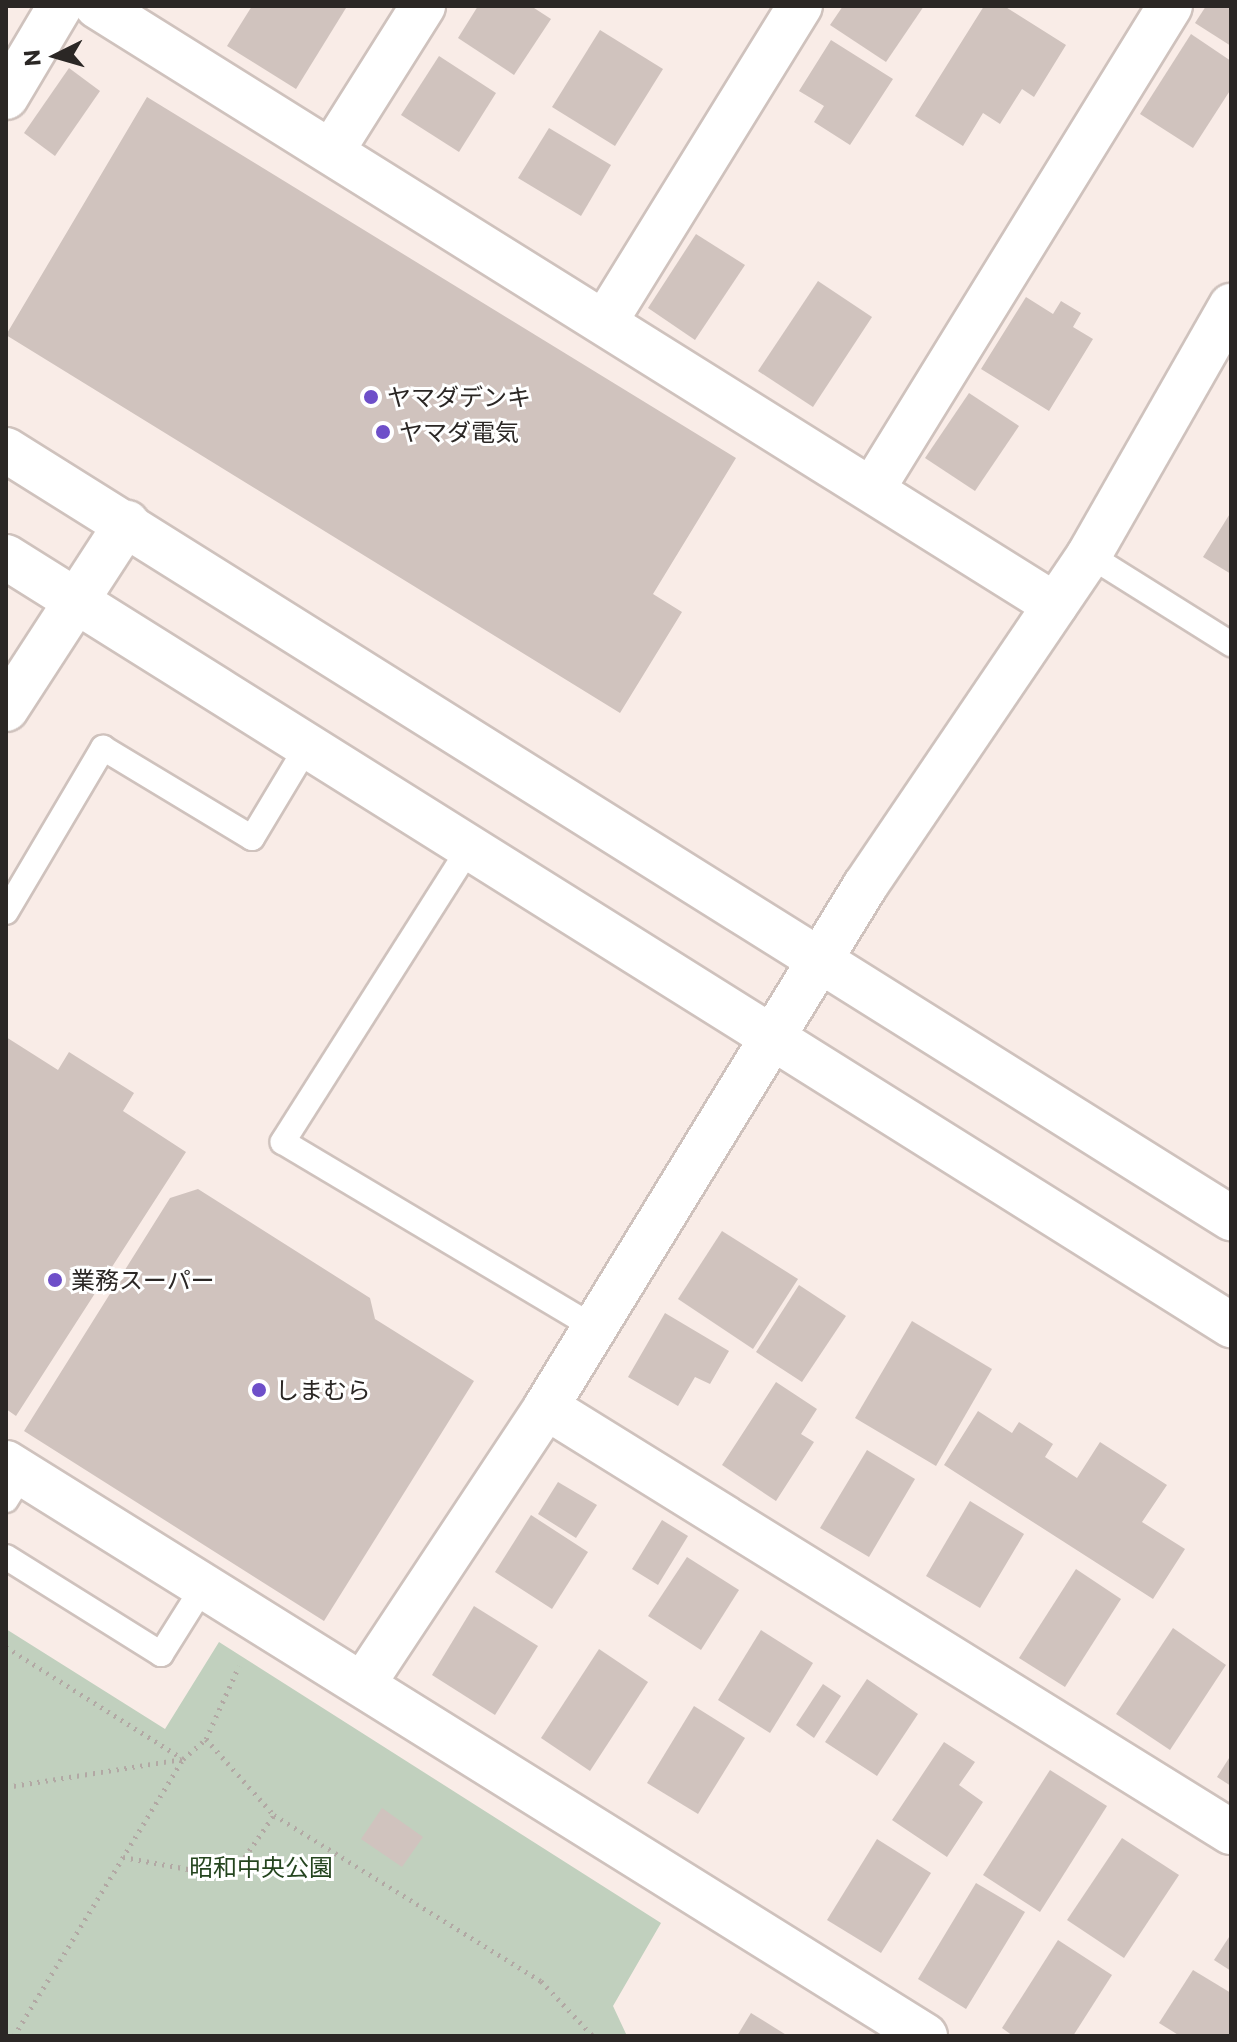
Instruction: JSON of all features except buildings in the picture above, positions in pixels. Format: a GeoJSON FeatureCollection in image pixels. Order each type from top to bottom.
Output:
{"type":"FeatureCollection","features":[{"type":"Feature","properties":{"kind":"street"},"geometry":{"type":"LineString","coordinates":[[6,97],[60,6]]}},
{"type":"Feature","properties":{"kind":"street"},"geometry":{"type":"LineString","coordinates":[[97,6],[333,149],[1055,605]]}},
{"type":"Feature","properties":{"kind":"street"},"geometry":{"type":"LineString","coordinates":[[333,149],[423,6]]}},
{"type":"Feature","properties":{"kind":"street"},"geometry":{"type":"LineString","coordinates":[[606,320],[800,6]]}},
{"type":"Feature","properties":{"kind":"street"},"geometry":{"type":"LineString","coordinates":[[873,488],[1170,6]]}},
{"type":"Feature","properties":{"kind":"street"},"geometry":{"type":"LineString","coordinates":[[363,1684],[546,1407],[820,959],[1089,555],[1231,306]]}},
{"type":"Feature","properties":{"kind":"street"},"geometry":{"type":"LineString","coordinates":[[6,450],[127,523],[1231,1218]]}},
{"type":"Feature","properties":{"kind":"street"},"geometry":{"type":"LineString","coordinates":[[6,709],[127,523]]}},
{"type":"Feature","properties":{"kind":"street"},"geometry":{"type":"LineString","coordinates":[[6,557],[770,1040],[1231,1325]]}},
{"type":"Feature","properties":{"kind":"street"},"geometry":{"type":"LineString","coordinates":[[546,1407],[1231,1832]]}},
{"type":"Feature","properties":{"kind":"street"},"geometry":{"type":"LineString","coordinates":[[12,1479],[203,1587],[363,1684],[925,2036]]}},
{"type":"Feature","properties":{"kind":"lane"},"geometry":{"type":"LineString","coordinates":[[1089,555],[1231,644]]}},
{"type":"Feature","properties":{"kind":"lane"},"geometry":{"type":"LineString","coordinates":[[6,912],[103,748],[252,838],[306,748]]}},
{"type":"Feature","properties":{"kind":"lane"},"geometry":{"type":"LineString","coordinates":[[468,850],[283,1142],[595,1328]]}},
{"type":"Feature","properties":{"kind":"lane"},"geometry":{"type":"LineString","coordinates":[[6,1557],[161,1654],[203,1587]]}},
{"type":"Feature","properties":{"kind":"path"},"geometry":{"type":"LineString","coordinates":[[6,1647],[183,1759]]}},
{"type":"Feature","properties":{"kind":"path"},"geometry":{"type":"LineString","coordinates":[[14,2036],[183,1759],[206,1739],[245,1653]]}},
{"type":"Feature","properties":{"kind":"path"},"geometry":{"type":"LineString","coordinates":[[206,1739],[274,1815],[541,1981],[593,2036]]}},
{"type":"Feature","properties":{"kind":"path"},"geometry":{"type":"LineString","coordinates":[[6,1787],[183,1759]]}},
{"type":"Feature","properties":{"kind":"path"},"geometry":{"type":"LineString","coordinates":[[123,1857],[231,1877],[274,1815]]}},
{"type":"Feature","properties":{"kind":"green space","name":"昭和中央公園"},"geometry":{"type":"Polygon","coordinates":[[[6,1629],[165,1729],[219,1642],[661,1923],[613,2006],[627,2036],[6,2036],[6,1629]]]}},
{"type":"Feature","properties":{"kind":"place","name":"ヤマダデンキ"},"geometry":{"type":"Point","coordinates":[371,397]}},
{"type":"Feature","properties":{"kind":"place","name":"ヤマダ電気"},"geometry":{"type":"Point","coordinates":[383,432]}},
{"type":"Feature","properties":{"kind":"place","name":"業務スーパー"},"geometry":{"type":"Point","coordinates":[55,1280]}},
{"type":"Feature","properties":{"kind":"place","name":"しまむら"},"geometry":{"type":"Point","coordinates":[259,1390]}}]}
